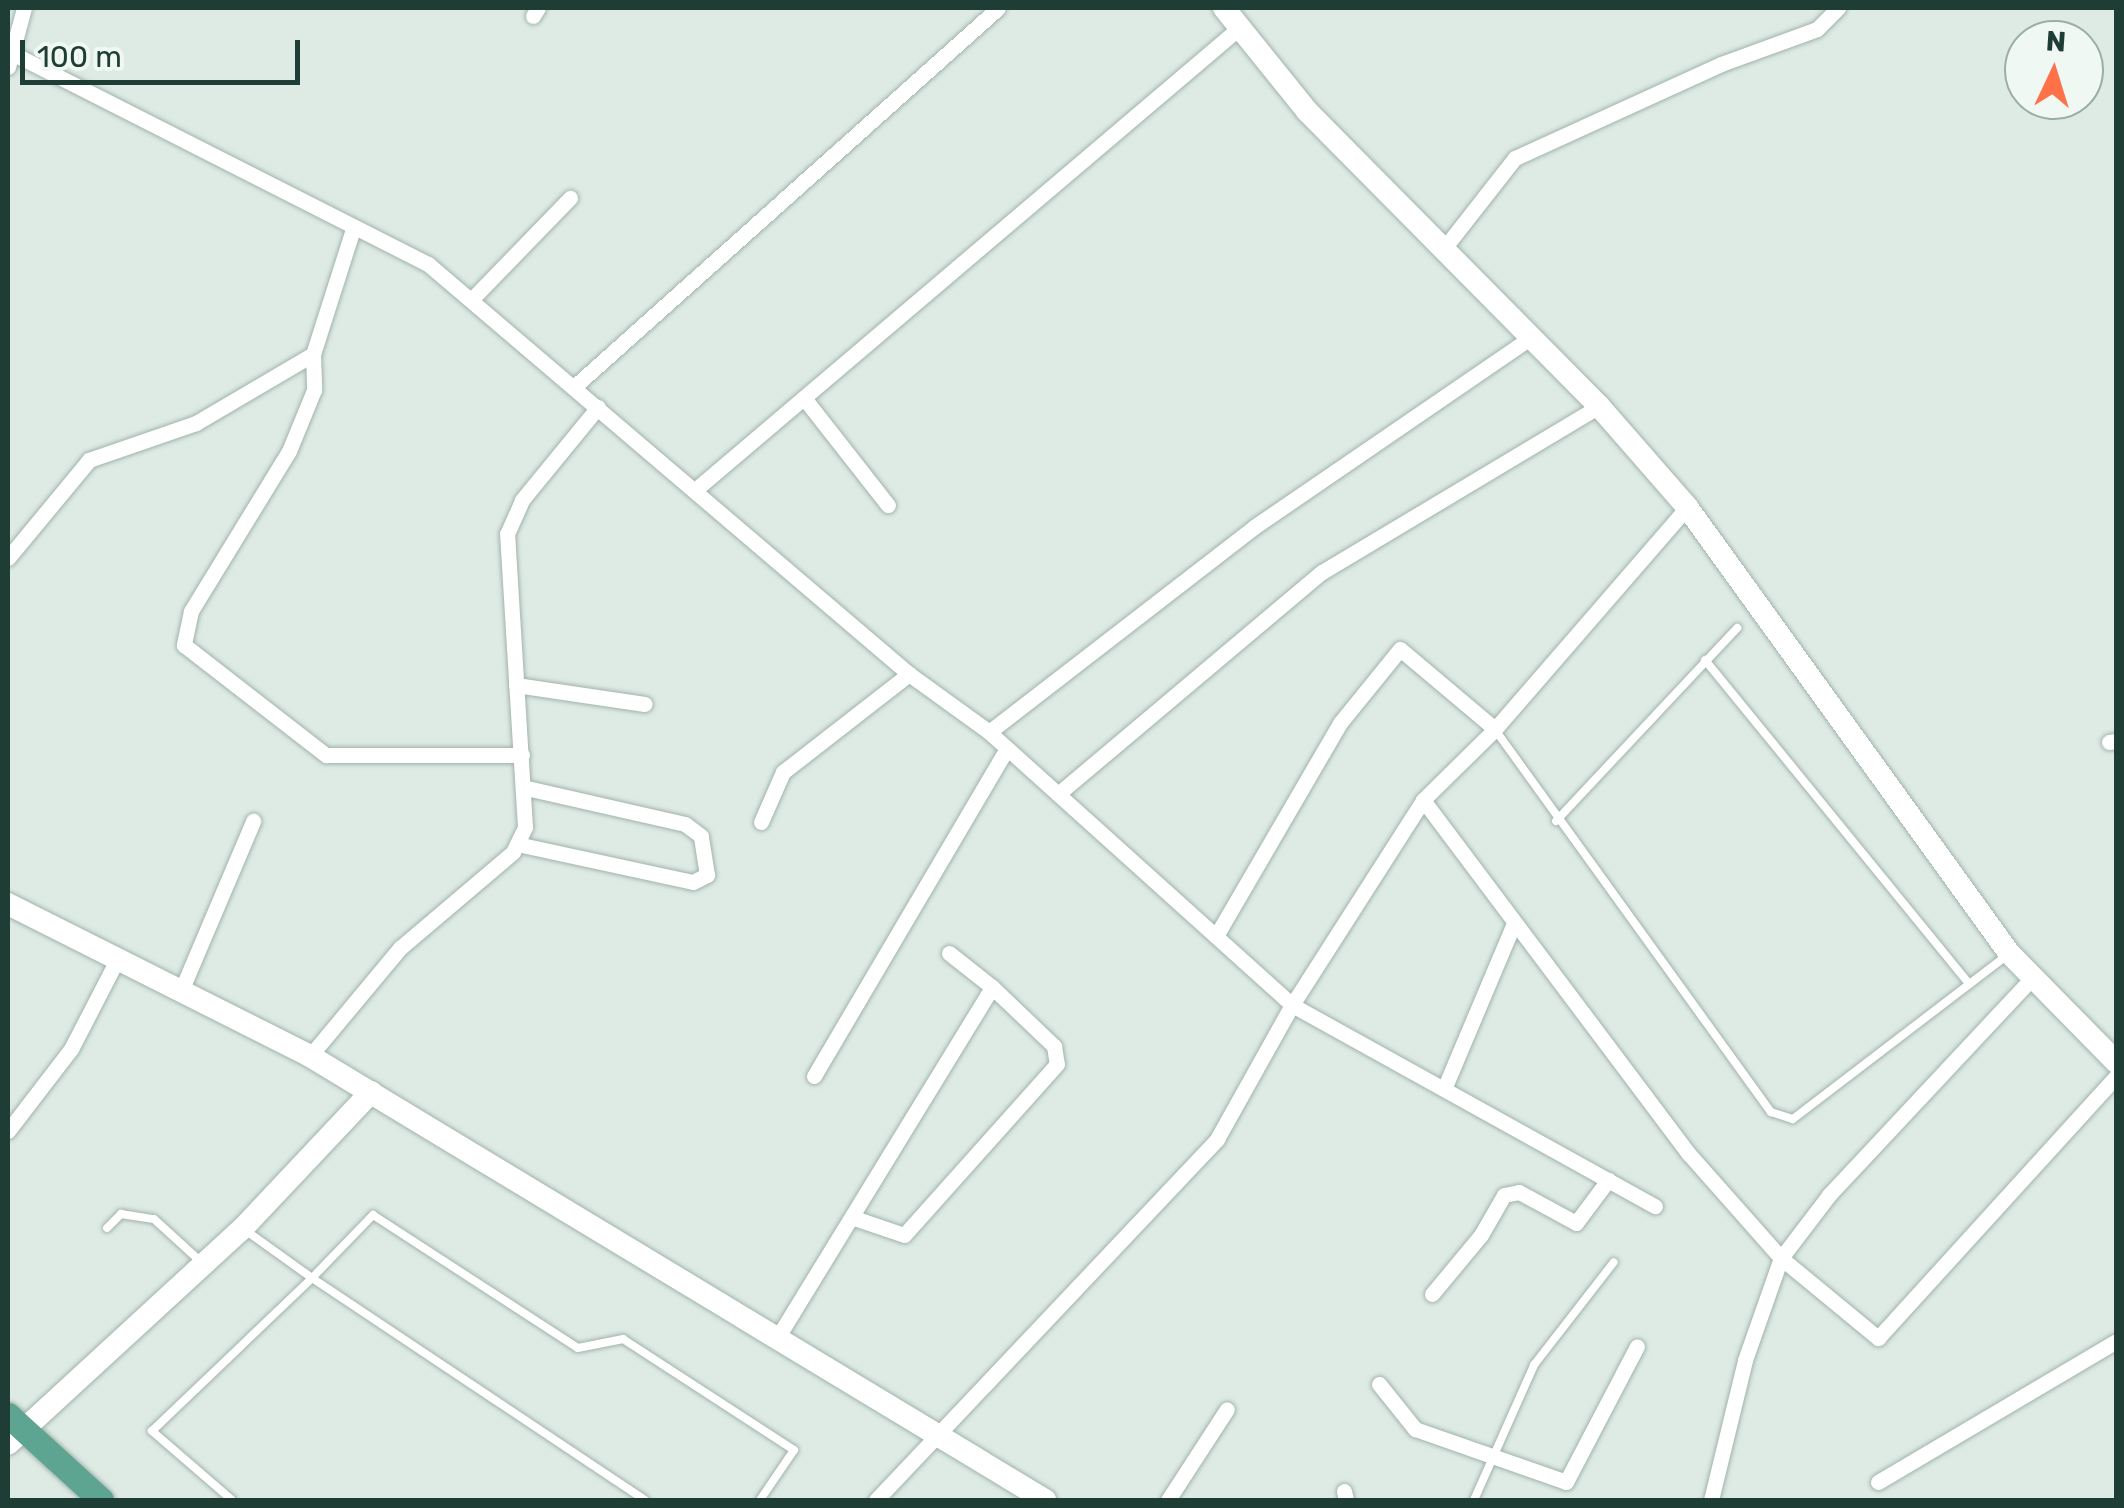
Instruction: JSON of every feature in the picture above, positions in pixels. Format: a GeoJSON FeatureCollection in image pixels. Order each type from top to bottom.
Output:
{"type":"FeatureCollection","features":[{"type":"Feature","properties":{"kind":"main road"},"geometry":{"type":"LineString","coordinates":[[13,1429],[101,1500]]}},
{"type":"Feature","properties":{"kind":"street"},"geometry":{"type":"LineString","coordinates":[[24,8],[8,57],[428,264],[909,674],[989,732],[1292,1005],[1655,1206]]}},
{"type":"Feature","properties":{"kind":"street"},"geometry":{"type":"LineString","coordinates":[[575,386],[998,8]]}},
{"type":"Feature","properties":{"kind":"street"},"geometry":{"type":"LineString","coordinates":[[1224,8],[1275,77],[1442,251],[1599,406],[1687,508],[2009,953],[2116,1062]]}},
{"type":"Feature","properties":{"kind":"street"},"geometry":{"type":"LineString","coordinates":[[1442,251],[1515,158],[1721,64],[1817,29],[1838,8]]}},
{"type":"Feature","properties":{"kind":"street"},"geometry":{"type":"LineString","coordinates":[[694,490],[1238,28]]}},
{"type":"Feature","properties":{"kind":"street"},"geometry":{"type":"LineString","coordinates":[[472,299],[570,198]]}},
{"type":"Feature","properties":{"kind":"street"},"geometry":{"type":"LineString","coordinates":[[352,229],[312,354],[314,390],[289,452],[191,611],[184,644],[326,756],[522,755]]}},
{"type":"Feature","properties":{"kind":"street"},"geometry":{"type":"LineString","coordinates":[[989,732],[1254,527],[1531,337]]}},
{"type":"Feature","properties":{"kind":"street"},"geometry":{"type":"LineString","coordinates":[[8,558],[90,460],[196,423],[312,354]]}},
{"type":"Feature","properties":{"kind":"street"},"geometry":{"type":"LineString","coordinates":[[804,398],[888,505]]}},
{"type":"Feature","properties":{"kind":"street"},"geometry":{"type":"LineString","coordinates":[[1058,794],[1322,572],[1599,406]]}},
{"type":"Feature","properties":{"kind":"street"},"geometry":{"type":"LineString","coordinates":[[310,1056],[400,948],[516,844],[525,827],[526,788],[506,534],[522,500],[598,407]]}},
{"type":"Feature","properties":{"kind":"street"},"geometry":{"type":"LineString","coordinates":[[876,1500],[1217,1140],[1292,1005],[1422,800],[1495,729],[1687,508]]}},
{"type":"Feature","properties":{"kind":"street"},"geometry":{"type":"LineString","coordinates":[[1216,936],[1340,723],[1400,648],[1495,729]]}},
{"type":"Feature","properties":{"kind":"street"},"geometry":{"type":"LineString","coordinates":[[762,822],[783,772],[909,674]]}},
{"type":"Feature","properties":{"kind":"street"},"geometry":{"type":"LineString","coordinates":[[516,684],[645,704]]}},
{"type":"Feature","properties":{"kind":"street"},"geometry":{"type":"LineString","coordinates":[[814,1076],[1008,749]]}},
{"type":"Feature","properties":{"kind":"street"},"geometry":{"type":"LineString","coordinates":[[516,844],[684,880],[707,875],[701,836],[684,824],[526,788]]}},
{"type":"Feature","properties":{"kind":"street"},"geometry":{"type":"LineString","coordinates":[[1422,800],[1513,926],[1689,1154],[1781,1258],[1878,1338],[2116,1076]]}},
{"type":"Feature","properties":{"kind":"street"},"geometry":{"type":"LineString","coordinates":[[181,991],[253,822]]}},
{"type":"Feature","properties":{"kind":"street"},"geometry":{"type":"LineString","coordinates":[[8,904],[310,1056],[939,1432],[1045,1500]]}},
{"type":"Feature","properties":{"kind":"street"},"geometry":{"type":"LineString","coordinates":[[1444,1089],[1513,926]]}},
{"type":"Feature","properties":{"kind":"street"},"geometry":{"type":"LineString","coordinates":[[854,1218],[904,1235],[1057,1064],[1054,1046],[992,987],[949,953]]}},
{"type":"Feature","properties":{"kind":"street"},"geometry":{"type":"LineString","coordinates":[[8,1131],[71,1049],[118,958]]}},
{"type":"Feature","properties":{"kind":"street"},"geometry":{"type":"LineString","coordinates":[[1710,1500],[1745,1360],[1781,1258],[1829,1195],[2032,978]]}},
{"type":"Feature","properties":{"kind":"street"},"geometry":{"type":"LineString","coordinates":[[779,1336],[992,987]]}},
{"type":"Feature","properties":{"kind":"street"},"geometry":{"type":"LineString","coordinates":[[13,1429],[243,1228],[372,1092]]}},
{"type":"Feature","properties":{"kind":"street"},"geometry":{"type":"LineString","coordinates":[[1432,1294],[1481,1235],[1504,1195],[1519,1192],[1576,1223],[1608,1180]]}},
{"type":"Feature","properties":{"kind":"street"},"geometry":{"type":"LineString","coordinates":[[1878,1482],[2116,1341]]}},
{"type":"Feature","properties":{"kind":"street"},"geometry":{"type":"LineString","coordinates":[[1379,1384],[1416,1428],[1490,1458],[1566,1482],[1637,1346]]}},
{"type":"Feature","properties":{"kind":"street"},"geometry":{"type":"LineString","coordinates":[[1168,1500],[1227,1410]]}},
{"type":"Feature","properties":{"kind":"lane"},"geometry":{"type":"LineString","coordinates":[[1556,821],[1737,628]]}},
{"type":"Feature","properties":{"kind":"lane"},"geometry":{"type":"LineString","coordinates":[[1705,660],[1970,984]]}},
{"type":"Feature","properties":{"kind":"lane"},"geometry":{"type":"LineString","coordinates":[[1495,729],[1556,821],[1771,1112],[1793,1119],[2009,953]]}},
{"type":"Feature","properties":{"kind":"lane"},"geometry":{"type":"LineString","coordinates":[[107,1228],[121,1214],[154,1219],[203,1264]]}},
{"type":"Feature","properties":{"kind":"lane"},"geometry":{"type":"LineString","coordinates":[[232,1500],[152,1431],[373,1215],[578,1348],[622,1338],[794,1450],[760,1500]]}},
{"type":"Feature","properties":{"kind":"lane"},"geometry":{"type":"LineString","coordinates":[[243,1228],[646,1500]]}},
{"type":"Feature","properties":{"kind":"lane"},"geometry":{"type":"LineString","coordinates":[[1474,1500],[1534,1366],[1614,1262]]}}]}
